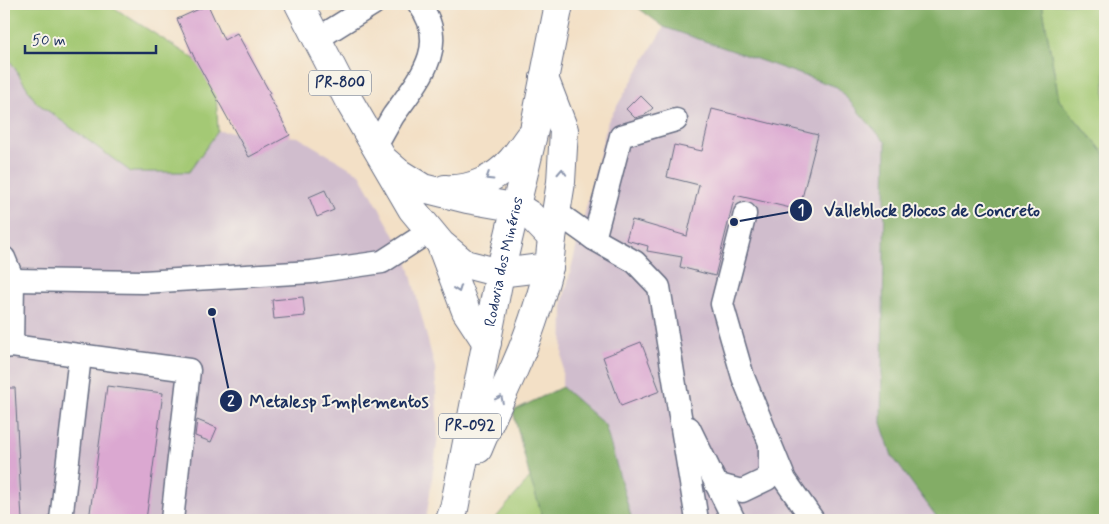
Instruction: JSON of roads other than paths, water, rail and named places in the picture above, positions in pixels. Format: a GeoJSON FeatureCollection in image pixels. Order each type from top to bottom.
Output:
{"type":"FeatureCollection","features":[{"type":"Feature","properties":{"kind":"main road","name":"PR-800"},"geometry":{"type":"LineString","coordinates":[[298,4],[349,101],[412,209],[435,237],[465,264],[500,273]]}},
{"type":"Feature","properties":{"kind":"main road","name":"Rodovia dos Minérios"},"geometry":{"type":"LineString","coordinates":[[452,514],[500,273],[534,130],[559,4]]}},
{"type":"Feature","properties":{"kind":"main road"},"geometry":{"type":"LineString","coordinates":[[452,514],[490,419],[515,368],[542,297],[549,267],[561,182],[564,130],[544,78]]}},
{"type":"Feature","properties":{"kind":"main road"},"geometry":{"type":"LineString","coordinates":[[423,188],[458,189],[479,183],[504,168],[534,130]]}},
{"type":"Feature","properties":{"kind":"main road","name":"PR-800"},"geometry":{"type":"LineString","coordinates":[[380,153],[399,173],[423,188],[515,208]]}},
{"type":"Feature","properties":{"kind":"main road"},"geometry":{"type":"LineString","coordinates":[[515,208],[519,208],[554,225]]}},
{"type":"Feature","properties":{"kind":"main road"},"geometry":{"type":"LineString","coordinates":[[435,237],[466,311],[487,343]]}},
{"type":"Feature","properties":{"kind":"main road"},"geometry":{"type":"LineString","coordinates":[[500,273],[549,267]]}},
{"type":"Feature","properties":{"kind":"lane"},"geometry":{"type":"LineString","coordinates":[[317,40],[373,4]]}},
{"type":"Feature","properties":{"kind":"lane"},"geometry":{"type":"LineString","coordinates":[[380,153],[392,118],[426,69],[430,56],[433,42],[432,29],[427,15],[419,4]]}},
{"type":"Feature","properties":{"kind":"lane"},"geometry":{"type":"LineString","coordinates":[[594,239],[621,136],[676,120]]}},
{"type":"Feature","properties":{"kind":"lane"},"geometry":{"type":"LineString","coordinates":[[745,214],[722,304],[743,377],[770,445],[786,480],[813,520]]}},
{"type":"Feature","properties":{"kind":"lane"},"geometry":{"type":"LineString","coordinates":[[554,225],[594,239],[635,262],[658,286],[697,520]]}},
{"type":"Feature","properties":{"kind":"lane"},"geometry":{"type":"LineString","coordinates":[[13,280],[143,282],[312,272],[382,262],[435,237]]}},
{"type":"Feature","properties":{"kind":"lane"},"geometry":{"type":"LineString","coordinates":[[4,258],[13,280],[8,347],[190,370],[172,520]]}},
{"type":"Feature","properties":{"kind":"lane"},"geometry":{"type":"LineString","coordinates":[[61,520],[80,356]]}},
{"type":"Feature","properties":{"kind":"lane"},"geometry":{"type":"LineString","coordinates":[[678,407],[734,520]]}},
{"type":"Feature","properties":{"kind":"lane"},"geometry":{"type":"LineString","coordinates":[[716,484],[742,491],[767,479],[770,470],[770,445]]}},
{"type":"Feature","properties":{"kind":"place","name":"Valleblock Blocos de Concreto"},"geometry":{"type":"Point","coordinates":[734,222]}},
{"type":"Feature","properties":{"kind":"place","name":"Metalesp Implementos"},"geometry":{"type":"Point","coordinates":[212,312]}}]}
